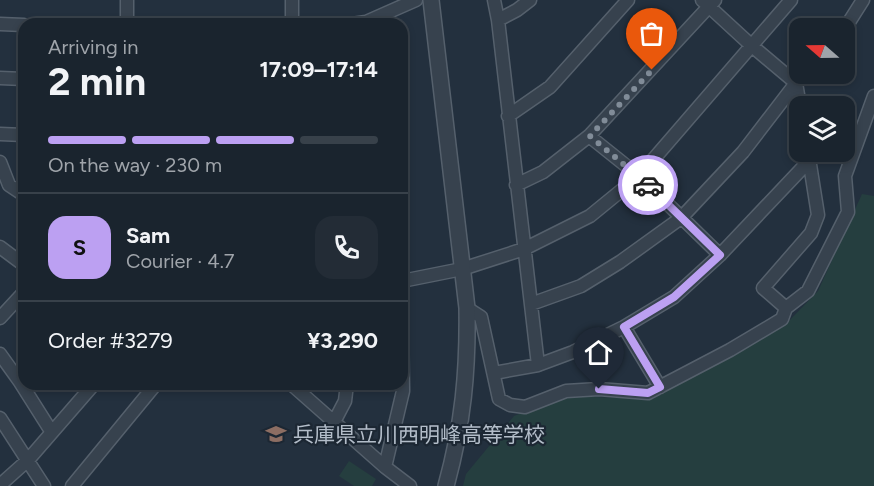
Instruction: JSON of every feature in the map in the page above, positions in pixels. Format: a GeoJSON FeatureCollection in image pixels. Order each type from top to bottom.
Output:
{"type":"FeatureCollection","features":[{"type":"Feature","properties":{"kind":"street"},"geometry":{"type":"LineString","coordinates":[[127,0],[127,18]]}},
{"type":"Feature","properties":{"kind":"street"},"geometry":{"type":"LineString","coordinates":[[292,0],[292,18]]}},
{"type":"Feature","properties":{"kind":"street"},"geometry":{"type":"LineString","coordinates":[[377,18],[416,0]]}},
{"type":"Feature","properties":{"kind":"street"},"geometry":{"type":"LineString","coordinates":[[431,0],[467,308],[468,356],[464,400],[457,445],[446,486]]}},
{"type":"Feature","properties":{"kind":"street"},"geometry":{"type":"LineString","coordinates":[[494,0],[538,364]]}},
{"type":"Feature","properties":{"kind":"street"},"geometry":{"type":"LineString","coordinates":[[498,20],[518,10],[530,0]]}},
{"type":"Feature","properties":{"kind":"street"},"geometry":{"type":"LineString","coordinates":[[508,116],[550,87],[628,0]]}},
{"type":"Feature","properties":{"kind":"street"},"geometry":{"type":"LineString","coordinates":[[408,280],[462,269],[525,249],[590,216],[639,176],[791,0]]}},
{"type":"Feature","properties":{"kind":"street"},"geometry":{"type":"LineString","coordinates":[[852,18],[863,0]]}},
{"type":"Feature","properties":{"kind":"street"},"geometry":{"type":"LineString","coordinates":[[516,185],[543,172],[590,136],[709,2],[752,46],[789,77]]}},
{"type":"Feature","properties":{"kind":"street"},"geometry":{"type":"LineString","coordinates":[[0,24],[18,25]]}},
{"type":"Feature","properties":{"kind":"street"},"geometry":{"type":"LineString","coordinates":[[0,78],[18,79]]}},
{"type":"Feature","properties":{"kind":"street"},"geometry":{"type":"LineString","coordinates":[[531,304],[581,286],[620,262],[681,218],[742,152],[795,84]]}},
{"type":"Feature","properties":{"kind":"street"},"geometry":{"type":"LineString","coordinates":[[467,308],[481,317],[499,399],[510,405],[525,407],[566,391],[599,389],[648,393],[660,387],[783,319],[786,308],[808,291],[848,212],[845,176],[869,127],[874,96]]}},
{"type":"Feature","properties":{"kind":"street"},"geometry":{"type":"LineString","coordinates":[[0,134],[18,135]]}},
{"type":"Feature","properties":{"kind":"street"},"geometry":{"type":"LineString","coordinates":[[590,136],[639,176],[720,255]]}},
{"type":"Feature","properties":{"kind":"street"},"geometry":{"type":"LineString","coordinates":[[0,162],[9,185],[18,191]]}},
{"type":"Feature","properties":{"kind":"street"},"geometry":{"type":"LineString","coordinates":[[494,373],[538,364],[573,351],[624,327],[674,297],[720,255],[803,162]]}},
{"type":"Feature","properties":{"kind":"street"},"geometry":{"type":"LineString","coordinates":[[786,308],[763,288],[811,233],[815,224],[818,215],[809,162]]}},
{"type":"Feature","properties":{"kind":"street"},"geometry":{"type":"LineString","coordinates":[[0,247],[18,260]]}},
{"type":"Feature","properties":{"kind":"street"},"geometry":{"type":"LineString","coordinates":[[0,318],[18,298]]}},
{"type":"Feature","properties":{"kind":"street"},"geometry":{"type":"LineString","coordinates":[[624,327],[660,387]]}},
{"type":"Feature","properties":{"kind":"street"},"geometry":{"type":"LineString","coordinates":[[0,354],[18,375]]}},
{"type":"Feature","properties":{"kind":"street"},"geometry":{"type":"LineString","coordinates":[[28,390],[51,431]]}},
{"type":"Feature","properties":{"kind":"street"},"geometry":{"type":"LineString","coordinates":[[0,485],[28,460],[89,390]]}},
{"type":"Feature","properties":{"kind":"street"},"geometry":{"type":"LineString","coordinates":[[72,486],[151,390]]}},
{"type":"Feature","properties":{"kind":"street"},"geometry":{"type":"LineString","coordinates":[[298,390],[385,467],[410,486]]}},
{"type":"Feature","properties":{"kind":"street"},"geometry":{"type":"LineString","coordinates":[[334,422],[345,401],[346,390]]}},
{"type":"Feature","properties":{"kind":"street"},"geometry":{"type":"LineString","coordinates":[[385,467],[403,390]]}},
{"type":"Feature","properties":{"kind":"street"},"geometry":{"type":"LineString","coordinates":[[0,418],[44,486]]}},
{"type":"Feature","properties":{"kind":"green space"},"geometry":{"type":"Polygon","coordinates":[[[862,194],[874,196],[874,486],[463,486],[466,474],[514,416],[564,396],[653,399],[786,324],[818,291],[862,194]]]}},
{"type":"Feature","properties":{"kind":"green space"},"geometry":{"type":"Polygon","coordinates":[[[349,461],[376,479],[372,486],[354,486],[339,476],[349,461]]]}},
{"type":"Feature","properties":{"kind":"way so far"},"geometry":{"type":"LineString","coordinates":[[648,185],[590,136],[652,70]]}},
{"type":"Feature","properties":{"kind":"place","name":"兵庫県立川西明峰高等学校"},"geometry":{"type":"Point","coordinates":[276,434]}},
{"type":"Feature","properties":{"kind":"route"},"geometry":{"type":"LineString","coordinates":[[599,389],[648,393],[660,387],[624,327],[674,297],[720,255],[648,185]]}}]}
